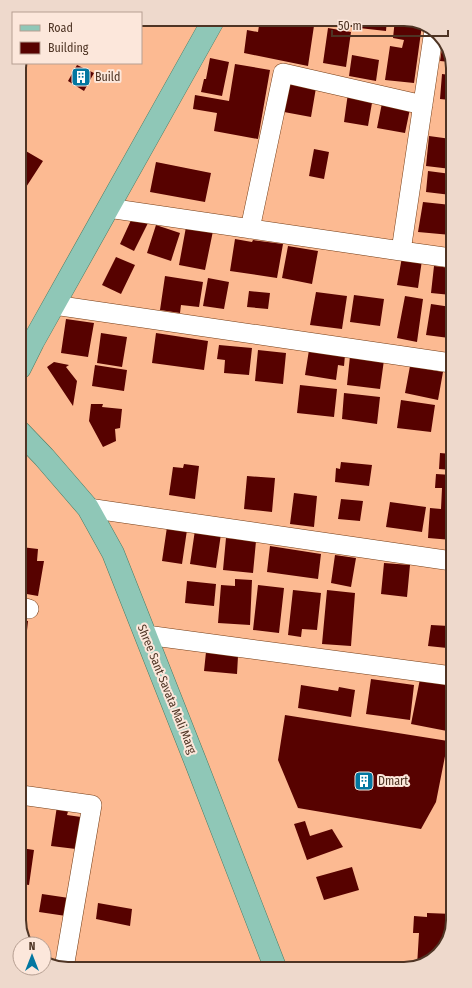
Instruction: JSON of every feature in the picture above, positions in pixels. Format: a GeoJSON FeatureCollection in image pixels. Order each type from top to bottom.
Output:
{"type":"FeatureCollection","features":[{"type":"Feature","properties":{"kind":"main road"},"geometry":{"type":"LineString","coordinates":[[26,349],[54,305],[210,26]]}},
{"type":"Feature","properties":{"kind":"main road","name":"Shree Sant Savata Mali Marg"},"geometry":{"type":"LineString","coordinates":[[26,438],[88,508],[113,553],[273,962]]}},
{"type":"Feature","properties":{"kind":"street"},"geometry":{"type":"LineString","coordinates":[[401,252],[433,37]]}},
{"type":"Feature","properties":{"kind":"street"},"geometry":{"type":"LineString","coordinates":[[250,229],[283,73],[423,105]]}},
{"type":"Feature","properties":{"kind":"street"},"geometry":{"type":"LineString","coordinates":[[108,208],[446,257]]}},
{"type":"Feature","properties":{"kind":"street"},"geometry":{"type":"LineString","coordinates":[[54,305],[446,362]]}},
{"type":"Feature","properties":{"kind":"street"},"geometry":{"type":"LineString","coordinates":[[88,508],[446,560]]}},
{"type":"Feature","properties":{"kind":"street"},"geometry":{"type":"LineString","coordinates":[[146,635],[446,675]]}},
{"type":"Feature","properties":{"kind":"street"},"geometry":{"type":"LineString","coordinates":[[26,796],[92,805],[65,962]]}},
{"type":"Feature","properties":{"kind":"building"},"geometry":{"type":"Polygon","coordinates":[[[259,26],[314,26],[308,66],[244,53],[247,30],[258,32],[259,26]]]}},
{"type":"Feature","properties":{"kind":"building"},"geometry":{"type":"Polygon","coordinates":[[[359,26],[386,26],[386,31],[359,28],[359,26]]]}},
{"type":"Feature","properties":{"kind":"building"},"geometry":{"type":"Polygon","coordinates":[[[394,26],[407,26],[421,30],[414,83],[385,80],[390,46],[402,48],[404,40],[393,38],[394,26]]]}},
{"type":"Feature","properties":{"kind":"building"},"geometry":{"type":"Polygon","coordinates":[[[328,28],[351,32],[346,67],[323,63],[328,28]]]}},
{"type":"Feature","properties":{"kind":"building"},"geometry":{"type":"Polygon","coordinates":[[[442,50],[446,62],[440,61],[442,50]]]}},
{"type":"Feature","properties":{"kind":"building"},"geometry":{"type":"Polygon","coordinates":[[[352,55],[379,60],[376,81],[349,76],[352,55]]]}},
{"type":"Feature","properties":{"kind":"building"},"geometry":{"type":"Polygon","coordinates":[[[210,58],[229,62],[222,96],[201,92],[204,79],[206,79],[210,58]]]}},
{"type":"Feature","properties":{"kind":"building"},"geometry":{"type":"Polygon","coordinates":[[[235,64],[270,70],[258,139],[214,131],[217,113],[193,109],[195,95],[229,101],[235,64]]]}},
{"type":"Feature","properties":{"kind":"building","name":"Build"},"geometry":{"type":"Polygon","coordinates":[[[77,65],[94,73],[84,91],[68,81],[77,65]]]}},
{"type":"Feature","properties":{"kind":"building"},"geometry":{"type":"Polygon","coordinates":[[[442,74],[446,74],[446,100],[440,99],[442,74]]]}},
{"type":"Feature","properties":{"kind":"building"},"geometry":{"type":"Polygon","coordinates":[[[289,78],[317,82],[311,117],[284,112],[289,78]]]}},
{"type":"Feature","properties":{"kind":"building"},"geometry":{"type":"Polygon","coordinates":[[[348,93],[373,97],[368,126],[344,122],[348,93]]]}},
{"type":"Feature","properties":{"kind":"building"},"geometry":{"type":"Polygon","coordinates":[[[383,98],[411,104],[405,133],[377,128],[383,98]]]}},
{"type":"Feature","properties":{"kind":"building"},"geometry":{"type":"Polygon","coordinates":[[[429,136],[446,138],[446,168],[426,166],[429,136]]]}},
{"type":"Feature","properties":{"kind":"building"},"geometry":{"type":"Polygon","coordinates":[[[314,149],[329,152],[324,179],[309,176],[314,149]]]}},
{"type":"Feature","properties":{"kind":"building"},"geometry":{"type":"Polygon","coordinates":[[[26,151],[43,161],[26,187],[26,151]]]}},
{"type":"Feature","properties":{"kind":"building"},"geometry":{"type":"Polygon","coordinates":[[[156,162],[211,173],[205,202],[150,192],[156,162]]]}},
{"type":"Feature","properties":{"kind":"building"},"geometry":{"type":"Polygon","coordinates":[[[428,171],[446,173],[446,194],[426,192],[428,171]]]}},
{"type":"Feature","properties":{"kind":"building"},"geometry":{"type":"Polygon","coordinates":[[[423,202],[446,204],[446,235],[418,232],[423,202]]]}},
{"type":"Feature","properties":{"kind":"building"},"geometry":{"type":"Polygon","coordinates":[[[133,216],[148,223],[134,251],[120,244],[133,216]]]}},
{"type":"Feature","properties":{"kind":"building"},"geometry":{"type":"Polygon","coordinates":[[[156,225],[180,233],[171,261],[147,253],[156,225]]]}},
{"type":"Feature","properties":{"kind":"building"},"geometry":{"type":"Polygon","coordinates":[[[186,227],[213,231],[205,270],[179,265],[186,227]]]}},
{"type":"Feature","properties":{"kind":"building"},"geometry":{"type":"Polygon","coordinates":[[[235,239],[252,242],[253,240],[283,244],[277,278],[230,271],[235,239]]]}},
{"type":"Feature","properties":{"kind":"building"},"geometry":{"type":"Polygon","coordinates":[[[288,246],[318,251],[312,284],[282,278],[288,246]]]}},
{"type":"Feature","properties":{"kind":"building"},"geometry":{"type":"Polygon","coordinates":[[[116,257],[135,265],[121,294],[102,285],[116,257]]]}},
{"type":"Feature","properties":{"kind":"building"},"geometry":{"type":"Polygon","coordinates":[[[402,257],[422,260],[418,288],[397,285],[402,257]]]}},
{"type":"Feature","properties":{"kind":"building"},"geometry":{"type":"Polygon","coordinates":[[[434,266],[446,267],[446,294],[431,293],[434,266]]]}},
{"type":"Feature","properties":{"kind":"building"},"geometry":{"type":"Polygon","coordinates":[[[165,276],[203,282],[199,307],[181,305],[180,313],[160,310],[165,276]]]}},
{"type":"Feature","properties":{"kind":"building"},"geometry":{"type":"Polygon","coordinates":[[[208,278],[229,282],[224,309],[203,306],[208,278]]]}},
{"type":"Feature","properties":{"kind":"building"},"geometry":{"type":"Polygon","coordinates":[[[249,291],[270,293],[268,309],[247,307],[249,291]]]}},
{"type":"Feature","properties":{"kind":"building"},"geometry":{"type":"Polygon","coordinates":[[[316,292],[347,296],[342,329],[310,325],[316,292]]]}},
{"type":"Feature","properties":{"kind":"building"},"geometry":{"type":"Polygon","coordinates":[[[354,295],[384,299],[380,326],[350,322],[354,295]]]}},
{"type":"Feature","properties":{"kind":"building"},"geometry":{"type":"Polygon","coordinates":[[[405,296],[423,299],[417,342],[397,338],[405,296]]]}},
{"type":"Feature","properties":{"kind":"building"},"geometry":{"type":"Polygon","coordinates":[[[431,304],[446,306],[446,338],[426,335],[431,304]]]}},
{"type":"Feature","properties":{"kind":"building"},"geometry":{"type":"Polygon","coordinates":[[[66,319],[94,323],[88,357],[61,353],[66,319]]]}},
{"type":"Feature","properties":{"kind":"building"},"geometry":{"type":"Polygon","coordinates":[[[101,333],[127,337],[122,367],[97,363],[101,333]]]}},
{"type":"Feature","properties":{"kind":"building"},"geometry":{"type":"Polygon","coordinates":[[[156,333],[208,341],[204,370],[152,363],[156,333]]]}},
{"type":"Feature","properties":{"kind":"building"},"geometry":{"type":"Polygon","coordinates":[[[219,345],[252,348],[249,375],[224,373],[225,360],[217,359],[219,345]]]}},
{"type":"Feature","properties":{"kind":"building"},"geometry":{"type":"Polygon","coordinates":[[[258,350],[286,353],[283,384],[255,381],[258,350]]]}},
{"type":"Feature","properties":{"kind":"building"},"geometry":{"type":"Polygon","coordinates":[[[309,350],[345,355],[344,366],[338,365],[336,380],[305,375],[309,350]]]}},
{"type":"Feature","properties":{"kind":"building"},"geometry":{"type":"Polygon","coordinates":[[[350,356],[384,360],[380,389],[347,385],[350,356]]]}},
{"type":"Feature","properties":{"kind":"building"},"geometry":{"type":"Polygon","coordinates":[[[54,362],[69,365],[66,367],[77,381],[73,406],[47,367],[54,362]]]}},
{"type":"Feature","properties":{"kind":"building"},"geometry":{"type":"Polygon","coordinates":[[[95,365],[127,370],[124,391],[92,386],[95,365]]]}},
{"type":"Feature","properties":{"kind":"building"},"geometry":{"type":"Polygon","coordinates":[[[410,366],[443,372],[438,400],[405,393],[410,366]]]}},
{"type":"Feature","properties":{"kind":"building"},"geometry":{"type":"Polygon","coordinates":[[[300,385],[337,389],[334,417],[297,413],[300,385]]]}},
{"type":"Feature","properties":{"kind":"building"},"geometry":{"type":"Polygon","coordinates":[[[344,393],[380,397],[377,424],[342,419],[344,393]]]}},
{"type":"Feature","properties":{"kind":"building"},"geometry":{"type":"Polygon","coordinates":[[[401,400],[435,405],[431,432],[397,428],[401,400]]]}},
{"type":"Feature","properties":{"kind":"building"},"geometry":{"type":"Polygon","coordinates":[[[91,404],[103,404],[102,407],[122,409],[120,428],[115,429],[116,441],[103,447],[89,421],[91,404]]]}},
{"type":"Feature","properties":{"kind":"building"},"geometry":{"type":"Polygon","coordinates":[[[440,453],[446,454],[446,470],[439,469],[440,453]]]}},
{"type":"Feature","properties":{"kind":"building"},"geometry":{"type":"Polygon","coordinates":[[[341,462],[372,465],[369,486],[335,482],[336,468],[340,469],[341,462]]]}},
{"type":"Feature","properties":{"kind":"building"},"geometry":{"type":"Polygon","coordinates":[[[184,464],[199,466],[195,499],[169,495],[173,467],[183,468],[184,464]]]}},
{"type":"Feature","properties":{"kind":"building"},"geometry":{"type":"Polygon","coordinates":[[[436,474],[446,475],[446,540],[428,538],[430,508],[441,509],[442,488],[435,488],[436,474]]]}},
{"type":"Feature","properties":{"kind":"building"},"geometry":{"type":"Polygon","coordinates":[[[247,476],[275,478],[272,512],[244,509],[247,476]]]}},
{"type":"Feature","properties":{"kind":"building"},"geometry":{"type":"Polygon","coordinates":[[[294,493],[317,496],[314,527],[290,524],[294,493]]]}},
{"type":"Feature","properties":{"kind":"building"},"geometry":{"type":"Polygon","coordinates":[[[341,499],[363,501],[360,521],[338,519],[341,499]]]}},
{"type":"Feature","properties":{"kind":"building"},"geometry":{"type":"Polygon","coordinates":[[[390,502],[426,507],[422,532],[386,527],[390,502]]]}},
{"type":"Feature","properties":{"kind":"building"},"geometry":{"type":"Polygon","coordinates":[[[167,527],[187,530],[182,564],[162,561],[167,527]]]}},
{"type":"Feature","properties":{"kind":"building"},"geometry":{"type":"Polygon","coordinates":[[[195,530],[221,534],[216,568],[190,564],[195,530]]]}},
{"type":"Feature","properties":{"kind":"building"},"geometry":{"type":"Polygon","coordinates":[[[226,538],[256,541],[253,573],[223,570],[226,538]]]}},
{"type":"Feature","properties":{"kind":"building"},"geometry":{"type":"Polygon","coordinates":[[[270,546],[321,554],[318,579],[267,572],[270,546]]]}},
{"type":"Feature","properties":{"kind":"building"},"geometry":{"type":"Polygon","coordinates":[[[26,548],[38,549],[37,561],[44,561],[38,596],[26,594],[26,548]]]}},
{"type":"Feature","properties":{"kind":"building"},"geometry":{"type":"Polygon","coordinates":[[[335,555],[356,558],[351,587],[331,583],[335,555]]]}},
{"type":"Feature","properties":{"kind":"building"},"geometry":{"type":"Polygon","coordinates":[[[384,563],[410,565],[407,597],[381,594],[384,563]]]}},
{"type":"Feature","properties":{"kind":"building"},"geometry":{"type":"Polygon","coordinates":[[[235,579],[252,580],[250,625],[218,623],[221,585],[235,586],[235,579]]]}},
{"type":"Feature","properties":{"kind":"building"},"geometry":{"type":"Polygon","coordinates":[[[187,581],[216,584],[214,606],[185,603],[187,581]]]}},
{"type":"Feature","properties":{"kind":"building"},"geometry":{"type":"Polygon","coordinates":[[[258,585],[284,588],[279,633],[253,630],[258,585]]]}},
{"type":"Feature","properties":{"kind":"building"},"geometry":{"type":"Polygon","coordinates":[[[293,590],[321,593],[317,630],[302,629],[301,637],[288,635],[293,590]]]}},
{"type":"Feature","properties":{"kind":"building"},"geometry":{"type":"Polygon","coordinates":[[[327,590],[355,593],[351,646],[322,644],[327,590]]]}},
{"type":"Feature","properties":{"kind":"building"},"geometry":{"type":"Polygon","coordinates":[[[26,621],[28,621],[26,640],[26,621]]]}},
{"type":"Feature","properties":{"kind":"building"},"geometry":{"type":"Polygon","coordinates":[[[431,625],[446,626],[446,648],[428,646],[431,625]]]}},
{"type":"Feature","properties":{"kind":"building"},"geometry":{"type":"Polygon","coordinates":[[[206,652],[238,656],[237,674],[204,671],[206,652]]]}},
{"type":"Feature","properties":{"kind":"building"},"geometry":{"type":"Polygon","coordinates":[[[371,679],[414,685],[410,720],[366,714],[371,679]]]}},
{"type":"Feature","properties":{"kind":"building"},"geometry":{"type":"Polygon","coordinates":[[[420,679],[446,684],[446,731],[411,724],[420,679]]]}},
{"type":"Feature","properties":{"kind":"building"},"geometry":{"type":"Polygon","coordinates":[[[301,685],[338,691],[339,687],[355,690],[351,717],[298,708],[301,685]]]}},
{"type":"Feature","properties":{"kind":"building","name":"Dmart"},"geometry":{"type":"Polygon","coordinates":[[[285,715],[446,741],[446,751],[436,802],[421,829],[298,808],[278,760],[285,715]]]}},
{"type":"Feature","properties":{"kind":"building"},"geometry":{"type":"Polygon","coordinates":[[[57,806],[69,808],[67,815],[81,817],[76,849],[51,846],[57,806]]]}},
{"type":"Feature","properties":{"kind":"building"},"geometry":{"type":"Polygon","coordinates":[[[305,821],[310,836],[332,829],[343,847],[307,860],[294,824],[305,821]]]}},
{"type":"Feature","properties":{"kind":"building"},"geometry":{"type":"Polygon","coordinates":[[[26,849],[34,850],[29,885],[26,885],[26,849]]]}},
{"type":"Feature","properties":{"kind":"building"},"geometry":{"type":"Polygon","coordinates":[[[352,867],[359,890],[324,900],[316,877],[352,867]]]}},
{"type":"Feature","properties":{"kind":"building"},"geometry":{"type":"Polygon","coordinates":[[[42,894],[69,898],[66,916],[39,912],[42,894]]]}},
{"type":"Feature","properties":{"kind":"building"},"geometry":{"type":"Polygon","coordinates":[[[98,903],[132,909],[130,926],[96,919],[98,903]]]}},
{"type":"Feature","properties":{"kind":"building"},"geometry":{"type":"Polygon","coordinates":[[[427,913],[446,914],[444,934],[434,950],[417,960],[419,933],[413,933],[414,916],[427,917],[427,913]]]}},
{"type":"Feature","properties":{"kind":"place","name":"Build"},"geometry":{"type":"Point","coordinates":[81,77]}},
{"type":"Feature","properties":{"kind":"place","name":"Dmart"},"geometry":{"type":"Point","coordinates":[364,781]}}]}
